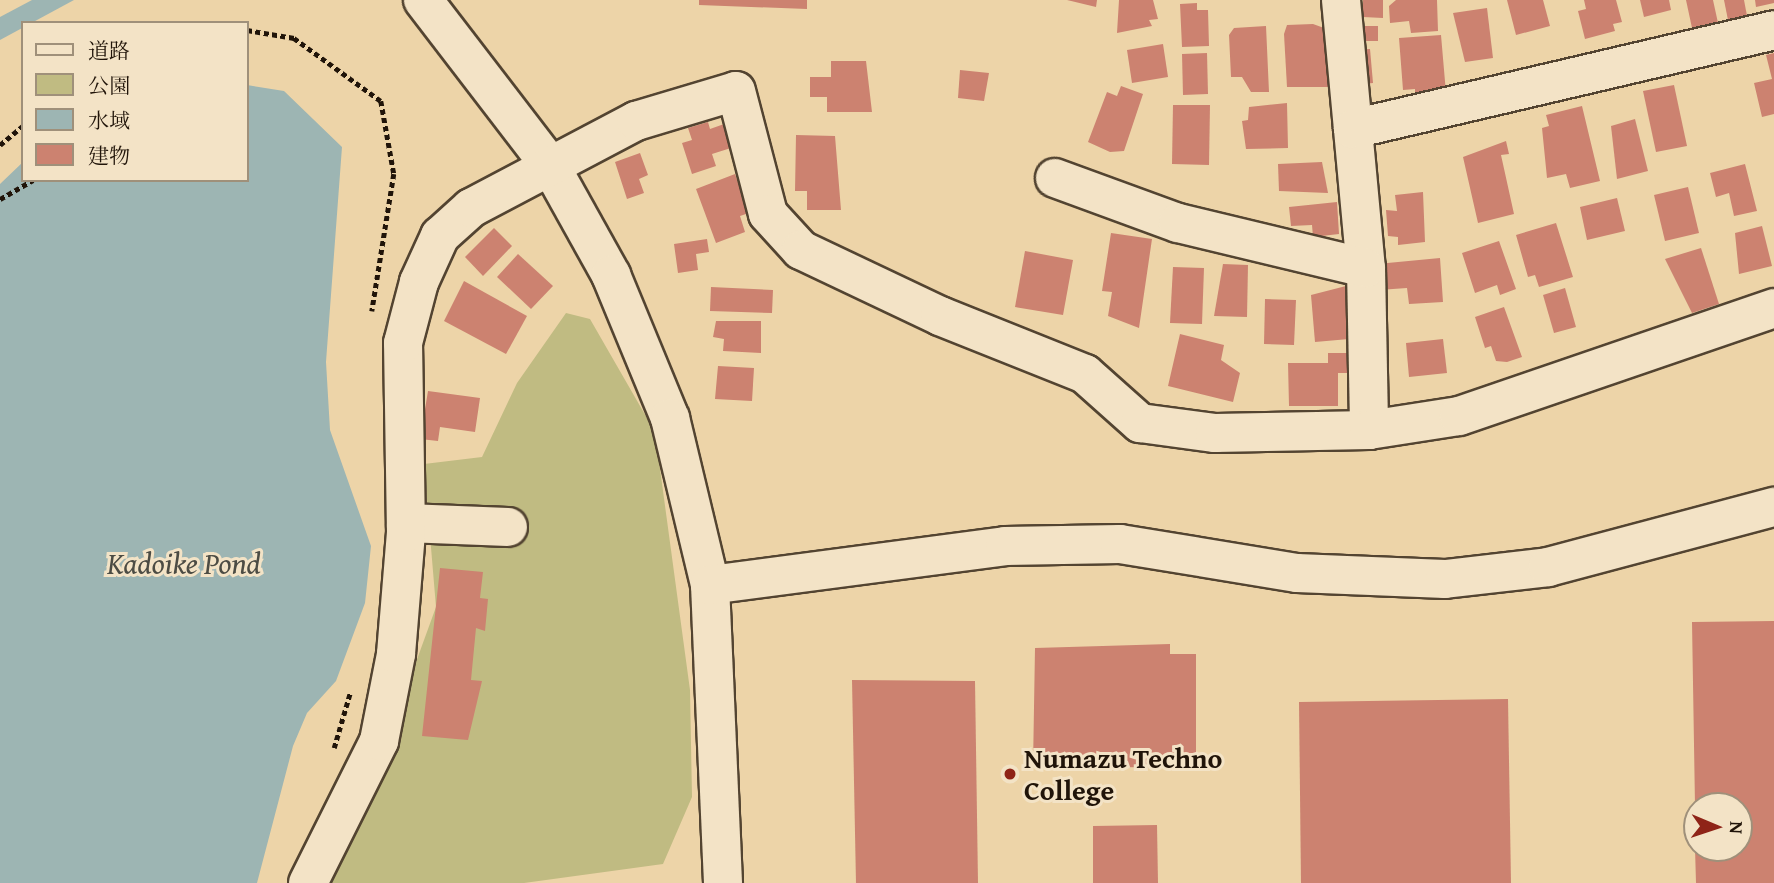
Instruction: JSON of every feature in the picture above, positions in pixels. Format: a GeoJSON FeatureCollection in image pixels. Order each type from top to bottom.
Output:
{"type":"FeatureCollection","features":[{"type":"Feature","properties":{"kind":"street"},"geometry":{"type":"LineString","coordinates":[[423,0],[551,167],[611,275],[670,418],[710,585],[723,883]]}},
{"type":"Feature","properties":{"kind":"street"},"geometry":{"type":"LineString","coordinates":[[1341,0],[1366,268],[1369,430]]}},
{"type":"Feature","properties":{"kind":"street"},"geometry":{"type":"LineString","coordinates":[[1353,130],[1774,30]]}},
{"type":"Feature","properties":{"kind":"street"},"geometry":{"type":"LineString","coordinates":[[308,883],[379,741],[396,654],[419,282],[440,236],[471,208],[636,121],[736,91],[768,214],[802,250],[940,316],[1085,374],[1140,423],[1215,433],[1369,430],[1459,416],[1774,308]]}},
{"type":"Feature","properties":{"kind":"street"},"geometry":{"type":"LineString","coordinates":[[1055,178],[1178,223],[1366,268]]}},
{"type":"Feature","properties":{"kind":"street"},"geometry":{"type":"LineString","coordinates":[[710,585],[1005,546],[1120,544],[1297,573],[1445,579],[1548,567],[1774,507]]}},
{"type":"Feature","properties":{"kind":"street"},"geometry":{"type":"LineString","coordinates":[[406,523],[508,527]]}},
{"type":"Feature","properties":{"kind":"path"},"geometry":{"type":"LineString","coordinates":[[248,30],[294,37],[381,101],[394,174],[370,324]]}},
{"type":"Feature","properties":{"kind":"path"},"geometry":{"type":"LineString","coordinates":[[0,145],[21,128]]}},
{"type":"Feature","properties":{"kind":"path"},"geometry":{"type":"LineString","coordinates":[[0,199],[30,182]]}},
{"type":"Feature","properties":{"kind":"path"},"geometry":{"type":"LineString","coordinates":[[333,752],[353,683]]}},
{"type":"Feature","properties":{"kind":"green space"},"geometry":{"type":"Polygon","coordinates":[[[566,313],[590,319],[655,432],[690,690],[692,797],[663,864],[524,883],[327,883],[371,786],[436,607],[424,464],[482,457],[517,383],[566,313]]]}},
{"type":"Feature","properties":{"kind":"water"},"geometry":{"type":"Polygon","coordinates":[[[32,0],[74,0],[35,21],[21,21],[21,29],[0,40],[0,17],[32,0]]]}},
{"type":"Feature","properties":{"kind":"water","name":"Kadoike Pond"},"geometry":{"type":"Polygon","coordinates":[[[248,85],[284,91],[342,147],[326,362],[330,430],[371,546],[365,603],[336,681],[307,713],[293,746],[257,883],[0,883],[0,184],[21,164],[21,182],[248,182],[248,85]]]}},
{"type":"Feature","properties":{"kind":"building"},"geometry":{"type":"Polygon","coordinates":[[[699,0],[807,0],[807,9],[699,5],[699,0]]]}},
{"type":"Feature","properties":{"kind":"building"},"geometry":{"type":"Polygon","coordinates":[[[1067,0],[1097,0],[1096,7],[1067,0]]]}},
{"type":"Feature","properties":{"kind":"building"},"geometry":{"type":"Polygon","coordinates":[[[1119,0],[1153,0],[1158,19],[1149,20],[1152,26],[1117,33],[1119,0]]]}},
{"type":"Feature","properties":{"kind":"building"},"geometry":{"type":"Polygon","coordinates":[[[1363,0],[1383,0],[1383,18],[1363,17],[1363,0]]]}},
{"type":"Feature","properties":{"kind":"building"},"geometry":{"type":"Polygon","coordinates":[[[1396,0],[1437,0],[1438,31],[1411,33],[1409,21],[1390,23],[1389,6],[1396,0]]]}},
{"type":"Feature","properties":{"kind":"building"},"geometry":{"type":"Polygon","coordinates":[[[1507,0],[1543,0],[1550,26],[1516,35],[1507,0]]]}},
{"type":"Feature","properties":{"kind":"building"},"geometry":{"type":"Polygon","coordinates":[[[1584,0],[1616,0],[1622,22],[1613,24],[1615,31],[1585,39],[1578,11],[1586,9],[1584,0]]]}},
{"type":"Feature","properties":{"kind":"building"},"geometry":{"type":"Polygon","coordinates":[[[1640,0],[1669,0],[1671,10],[1644,17],[1640,0]]]}},
{"type":"Feature","properties":{"kind":"building"},"geometry":{"type":"Polygon","coordinates":[[[1686,0],[1713,0],[1718,23],[1692,28],[1686,0]]]}},
{"type":"Feature","properties":{"kind":"building"},"geometry":{"type":"Polygon","coordinates":[[[1724,0],[1744,0],[1748,21],[1729,25],[1724,0]]]}},
{"type":"Feature","properties":{"kind":"building"},"geometry":{"type":"Polygon","coordinates":[[[1755,0],[1774,0],[1774,3],[1756,7],[1755,0]]]}},
{"type":"Feature","properties":{"kind":"building"},"geometry":{"type":"Polygon","coordinates":[[[1197,3],[1197,10],[1208,10],[1209,46],[1182,47],[1180,4],[1197,3]]]}},
{"type":"Feature","properties":{"kind":"building"},"geometry":{"type":"Polygon","coordinates":[[[1487,8],[1493,58],[1465,62],[1453,13],[1487,8]]]}},
{"type":"Feature","properties":{"kind":"building"},"geometry":{"type":"Polygon","coordinates":[[[1313,24],[1324,28],[1330,87],[1287,87],[1284,34],[1287,25],[1313,24]]]}},
{"type":"Feature","properties":{"kind":"building"},"geometry":{"type":"Polygon","coordinates":[[[1266,26],[1269,92],[1251,92],[1242,77],[1231,77],[1229,35],[1234,28],[1266,26]]]}},
{"type":"Feature","properties":{"kind":"building"},"geometry":{"type":"Polygon","coordinates":[[[1355,26],[1378,26],[1378,41],[1355,41],[1355,26]]]}},
{"type":"Feature","properties":{"kind":"building"},"geometry":{"type":"Polygon","coordinates":[[[1441,35],[1446,93],[1415,96],[1415,89],[1403,90],[1399,38],[1441,35]]]}},
{"type":"Feature","properties":{"kind":"building"},"geometry":{"type":"Polygon","coordinates":[[[1163,44],[1168,77],[1132,83],[1127,50],[1163,44]]]}},
{"type":"Feature","properties":{"kind":"building"},"geometry":{"type":"Polygon","coordinates":[[[1370,49],[1373,83],[1356,85],[1353,50],[1370,49]]]}},
{"type":"Feature","properties":{"kind":"building"},"geometry":{"type":"Polygon","coordinates":[[[1207,53],[1208,94],[1183,95],[1182,54],[1207,53]]]}},
{"type":"Feature","properties":{"kind":"building"},"geometry":{"type":"Polygon","coordinates":[[[1774,53],[1774,114],[1762,117],[1754,83],[1772,79],[1766,55],[1774,53]]]}},
{"type":"Feature","properties":{"kind":"building"},"geometry":{"type":"Polygon","coordinates":[[[831,61],[866,61],[872,112],[827,112],[827,97],[810,97],[810,77],[831,77],[831,61]]]}},
{"type":"Feature","properties":{"kind":"building"},"geometry":{"type":"Polygon","coordinates":[[[960,70],[989,73],[984,101],[958,98],[960,70]]]}},
{"type":"Feature","properties":{"kind":"building"},"geometry":{"type":"Polygon","coordinates":[[[1674,85],[1687,146],[1656,152],[1643,91],[1674,85]]]}},
{"type":"Feature","properties":{"kind":"building"},"geometry":{"type":"Polygon","coordinates":[[[1121,86],[1143,94],[1124,151],[1110,152],[1088,142],[1107,92],[1117,96],[1121,86]]]}},
{"type":"Feature","properties":{"kind":"building"},"geometry":{"type":"Polygon","coordinates":[[[1287,103],[1288,148],[1246,149],[1242,121],[1248,120],[1249,107],[1287,103]]]}},
{"type":"Feature","properties":{"kind":"building"},"geometry":{"type":"Polygon","coordinates":[[[1173,105],[1210,105],[1209,165],[1172,164],[1173,105]]]}},
{"type":"Feature","properties":{"kind":"building"},"geometry":{"type":"Polygon","coordinates":[[[1582,106],[1600,181],[1570,188],[1566,174],[1547,178],[1542,128],[1549,126],[1546,115],[1582,106]]]}},
{"type":"Feature","properties":{"kind":"building"},"geometry":{"type":"Polygon","coordinates":[[[1635,119],[1648,171],[1617,179],[1611,126],[1635,119]]]}},
{"type":"Feature","properties":{"kind":"building"},"geometry":{"type":"Polygon","coordinates":[[[708,122],[710,129],[727,123],[734,147],[712,154],[716,166],[692,174],[682,143],[692,140],[688,128],[708,122]]]}},
{"type":"Feature","properties":{"kind":"building"},"geometry":{"type":"Polygon","coordinates":[[[796,135],[835,136],[841,210],[807,210],[807,191],[795,191],[796,135]]]}},
{"type":"Feature","properties":{"kind":"building"},"geometry":{"type":"Polygon","coordinates":[[[1506,141],[1509,154],[1501,155],[1514,214],[1478,223],[1463,157],[1506,141]]]}},
{"type":"Feature","properties":{"kind":"building"},"geometry":{"type":"Polygon","coordinates":[[[640,153],[648,175],[639,179],[644,193],[627,199],[615,162],[640,153]]]}},
{"type":"Feature","properties":{"kind":"building"},"geometry":{"type":"Polygon","coordinates":[[[1322,162],[1328,193],[1279,191],[1278,164],[1322,162]]]}},
{"type":"Feature","properties":{"kind":"building"},"geometry":{"type":"Polygon","coordinates":[[[1745,164],[1757,211],[1734,216],[1729,193],[1716,197],[1710,173],[1745,164]]]}},
{"type":"Feature","properties":{"kind":"building"},"geometry":{"type":"Polygon","coordinates":[[[735,174],[749,213],[740,216],[745,232],[716,243],[696,189],[735,174]]]}},
{"type":"Feature","properties":{"kind":"building"},"geometry":{"type":"Polygon","coordinates":[[[1688,187],[1699,233],[1665,241],[1654,195],[1688,187]]]}},
{"type":"Feature","properties":{"kind":"building"},"geometry":{"type":"Polygon","coordinates":[[[1423,192],[1425,242],[1398,245],[1398,237],[1388,236],[1386,210],[1397,211],[1395,195],[1423,192]]]}},
{"type":"Feature","properties":{"kind":"building"},"geometry":{"type":"Polygon","coordinates":[[[1617,198],[1625,231],[1587,240],[1580,207],[1617,198]]]}},
{"type":"Feature","properties":{"kind":"building"},"geometry":{"type":"Polygon","coordinates":[[[1337,202],[1339,234],[1313,237],[1312,225],[1291,226],[1289,207],[1337,202]]]}},
{"type":"Feature","properties":{"kind":"building"},"geometry":{"type":"Polygon","coordinates":[[[1556,223],[1573,277],[1539,287],[1535,275],[1528,277],[1516,235],[1556,223]]]}},
{"type":"Feature","properties":{"kind":"building"},"geometry":{"type":"Polygon","coordinates":[[[1762,226],[1772,266],[1739,274],[1735,233],[1762,226]]]}},
{"type":"Feature","properties":{"kind":"building"},"geometry":{"type":"Polygon","coordinates":[[[494,228],[512,246],[483,276],[465,257],[494,228]]]}},
{"type":"Feature","properties":{"kind":"building"},"geometry":{"type":"Polygon","coordinates":[[[1111,233],[1152,239],[1139,328],[1108,316],[1112,292],[1102,291],[1111,233]]]}},
{"type":"Feature","properties":{"kind":"building"},"geometry":{"type":"Polygon","coordinates":[[[707,239],[709,252],[696,254],[698,270],[678,273],[674,244],[707,239]]]}},
{"type":"Feature","properties":{"kind":"building"},"geometry":{"type":"Polygon","coordinates":[[[1499,241],[1516,289],[1500,295],[1497,285],[1475,293],[1462,253],[1499,241]]]}},
{"type":"Feature","properties":{"kind":"building"},"geometry":{"type":"Polygon","coordinates":[[[1701,248],[1719,304],[1692,313],[1665,259],[1701,248]]]}},
{"type":"Feature","properties":{"kind":"building"},"geometry":{"type":"Polygon","coordinates":[[[1025,251],[1073,260],[1063,315],[1015,307],[1025,251]]]}},
{"type":"Feature","properties":{"kind":"building"},"geometry":{"type":"Polygon","coordinates":[[[518,254],[553,286],[531,309],[497,277],[518,254]]]}},
{"type":"Feature","properties":{"kind":"building"},"geometry":{"type":"Polygon","coordinates":[[[1440,258],[1443,302],[1409,304],[1407,288],[1379,290],[1377,264],[1440,258]]]}},
{"type":"Feature","properties":{"kind":"building"},"geometry":{"type":"Polygon","coordinates":[[[1223,264],[1248,265],[1247,317],[1214,316],[1223,264]]]}},
{"type":"Feature","properties":{"kind":"building"},"geometry":{"type":"Polygon","coordinates":[[[1173,267],[1204,268],[1202,324],[1170,323],[1173,267]]]}},
{"type":"Feature","properties":{"kind":"building"},"geometry":{"type":"Polygon","coordinates":[[[464,281],[527,316],[506,354],[444,321],[464,281]]]}},
{"type":"Feature","properties":{"kind":"building"},"geometry":{"type":"Polygon","coordinates":[[[1346,286],[1349,339],[1315,342],[1311,295],[1346,286]]]}},
{"type":"Feature","properties":{"kind":"building"},"geometry":{"type":"Polygon","coordinates":[[[711,287],[773,290],[772,313],[710,311],[711,287]]]}},
{"type":"Feature","properties":{"kind":"building"},"geometry":{"type":"Polygon","coordinates":[[[1565,288],[1576,327],[1554,333],[1543,295],[1565,288]]]}},
{"type":"Feature","properties":{"kind":"building"},"geometry":{"type":"Polygon","coordinates":[[[1265,299],[1296,300],[1294,345],[1264,344],[1265,299]]]}},
{"type":"Feature","properties":{"kind":"building"},"geometry":{"type":"Polygon","coordinates":[[[1504,307],[1522,357],[1507,362],[1496,361],[1491,346],[1485,348],[1475,317],[1504,307]]]}},
{"type":"Feature","properties":{"kind":"building"},"geometry":{"type":"Polygon","coordinates":[[[716,321],[761,321],[761,353],[723,351],[724,339],[713,337],[716,321]]]}},
{"type":"Feature","properties":{"kind":"building"},"geometry":{"type":"Polygon","coordinates":[[[1180,334],[1224,345],[1221,360],[1240,373],[1233,402],[1168,386],[1180,334]]]}},
{"type":"Feature","properties":{"kind":"building"},"geometry":{"type":"Polygon","coordinates":[[[1443,339],[1447,373],[1409,377],[1406,343],[1443,339]]]}},
{"type":"Feature","properties":{"kind":"building"},"geometry":{"type":"Polygon","coordinates":[[[1328,353],[1347,353],[1347,373],[1338,373],[1338,406],[1289,406],[1288,363],[1328,363],[1328,353]]]}},
{"type":"Feature","properties":{"kind":"building"},"geometry":{"type":"Polygon","coordinates":[[[718,366],[754,368],[752,401],[715,399],[718,366]]]}},
{"type":"Feature","properties":{"kind":"building"},"geometry":{"type":"Polygon","coordinates":[[[428,391],[480,398],[475,432],[440,427],[438,441],[420,439],[428,391]]]}},
{"type":"Feature","properties":{"kind":"building"},"geometry":{"type":"Polygon","coordinates":[[[440,568],[483,572],[480,598],[488,599],[485,631],[476,628],[471,680],[482,681],[468,740],[422,736],[440,568]]]}},
{"type":"Feature","properties":{"kind":"building"},"geometry":{"type":"Polygon","coordinates":[[[1774,621],[1774,883],[1696,883],[1695,862],[1753,862],[1753,792],[1695,792],[1692,622],[1774,621]]]}},
{"type":"Feature","properties":{"kind":"building"},"geometry":{"type":"Polygon","coordinates":[[[1170,644],[1170,654],[1196,654],[1196,768],[1033,766],[1035,648],[1170,644]]]}},
{"type":"Feature","properties":{"kind":"building"},"geometry":{"type":"Polygon","coordinates":[[[852,680],[975,681],[978,883],[856,883],[852,680]]]}},
{"type":"Feature","properties":{"kind":"building"},"geometry":{"type":"Polygon","coordinates":[[[1508,699],[1511,883],[1301,883],[1299,702],[1508,699]]]}},
{"type":"Feature","properties":{"kind":"building"},"geometry":{"type":"Polygon","coordinates":[[[1157,825],[1158,883],[1093,883],[1093,826],[1157,825]]]}},
{"type":"Feature","properties":{"kind":"place","name":"Numazu Techno College"},"geometry":{"type":"Point","coordinates":[1010,774]}}]}
